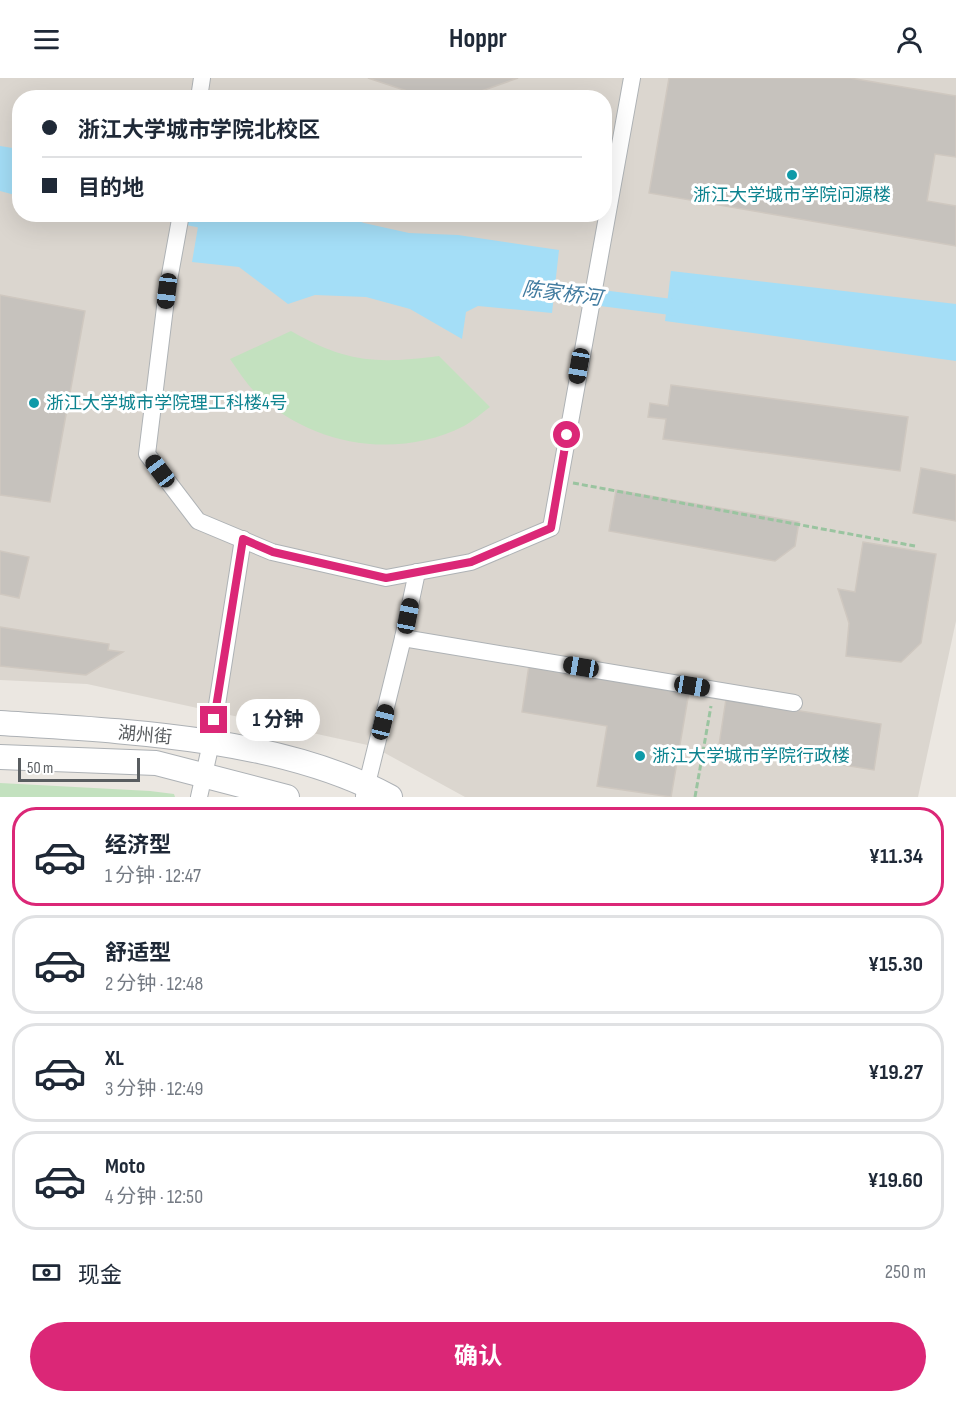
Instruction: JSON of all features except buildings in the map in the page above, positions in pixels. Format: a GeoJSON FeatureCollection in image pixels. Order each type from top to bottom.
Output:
{"type":"FeatureCollection","features":[{"type":"Feature","properties":{"kind":"main road","name":"湖州街"},"geometry":{"type":"LineString","coordinates":[[0,723],[170,736],[211,743],[329,769],[365,791],[390,797]]}},
{"type":"Feature","properties":{"kind":"main road","name":"湖州街"},"geometry":{"type":"LineString","coordinates":[[0,756],[156,763],[202,785],[287,797]]}},
{"type":"Feature","properties":{"kind":"street"},"geometry":{"type":"LineString","coordinates":[[612,190],[632,78]]}},
{"type":"Feature","properties":{"kind":"street"},"geometry":{"type":"LineString","coordinates":[[180,222],[167,291],[147,454],[198,520],[273,552],[386,578],[471,562],[551,528],[606,222]]}},
{"type":"Feature","properties":{"kind":"street"},"geometry":{"type":"LineString","coordinates":[[202,785],[211,743],[243,539]]}},
{"type":"Feature","properties":{"kind":"street"},"geometry":{"type":"LineString","coordinates":[[365,791],[417,572]]}},
{"type":"Feature","properties":{"kind":"street"},"geometry":{"type":"LineString","coordinates":[[403,638],[794,703]]}},
{"type":"Feature","properties":{"kind":"path"},"geometry":{"type":"LineString","coordinates":[[560,480],[915,546]]}},
{"type":"Feature","properties":{"kind":"path"},"geometry":{"type":"LineString","coordinates":[[695,797],[714,689]]}},
{"type":"Feature","properties":{"kind":"shaded area"},"geometry":{"type":"Polygon","coordinates":[[[0,78],[956,78],[956,621],[918,797],[465,797],[372,746],[87,684],[0,680],[0,78]]]}},
{"type":"Feature","properties":{"kind":"green space"},"geometry":{"type":"Polygon","coordinates":[[[291,331],[329,350],[363,358],[398,360],[439,356],[490,407],[464,426],[437,437],[410,443],[382,445],[354,442],[327,435],[301,425],[277,410],[251,388],[230,359],[291,331]]]}},
{"type":"Feature","properties":{"kind":"green space"},"geometry":{"type":"Polygon","coordinates":[[[0,783],[150,791],[174,794],[175,797],[0,797],[0,783]]]}},
{"type":"Feature","properties":{"kind":"water"},"geometry":{"type":"Polygon","coordinates":[[[0,146],[12,148],[12,194],[0,191],[0,146]]]}},
{"type":"Feature","properties":{"kind":"water"},"geometry":{"type":"Polygon","coordinates":[[[199,222],[361,222],[409,233],[458,235],[559,250],[552,313],[478,306],[466,312],[462,339],[410,309],[366,297],[315,295],[288,304],[239,267],[192,262],[199,222]]]}},
{"type":"Feature","properties":{"kind":"water"},"geometry":{"type":"Polygon","coordinates":[[[671,271],[956,304],[956,361],[665,321],[671,271]]]}},
{"type":"Feature","properties":{"kind":"waterway","name":"陈家桥河"},"geometry":{"type":"LineString","coordinates":[[211,222],[221,224]]}},
{"type":"Feature","properties":{"kind":"waterway","name":"陈家桥河"},"geometry":{"type":"LineString","coordinates":[[531,289],[687,309]]}},
{"type":"Feature","properties":{"kind":"place","name":"浙江大学城市学院问源楼"},"geometry":{"type":"Point","coordinates":[792,175]}},
{"type":"Feature","properties":{"kind":"place","name":"浙江大学城市学院理工科楼4号"},"geometry":{"type":"Point","coordinates":[34,403]}},
{"type":"Feature","properties":{"kind":"place","name":"浙江大学城市学院行政楼"},"geometry":{"type":"Point","coordinates":[640,756]}},
{"type":"Feature","properties":{"kind":"route"},"geometry":{"type":"LineString","coordinates":[[214,720],[243,539],[273,552],[386,578],[471,562],[551,528],[567,435]]}}]}
